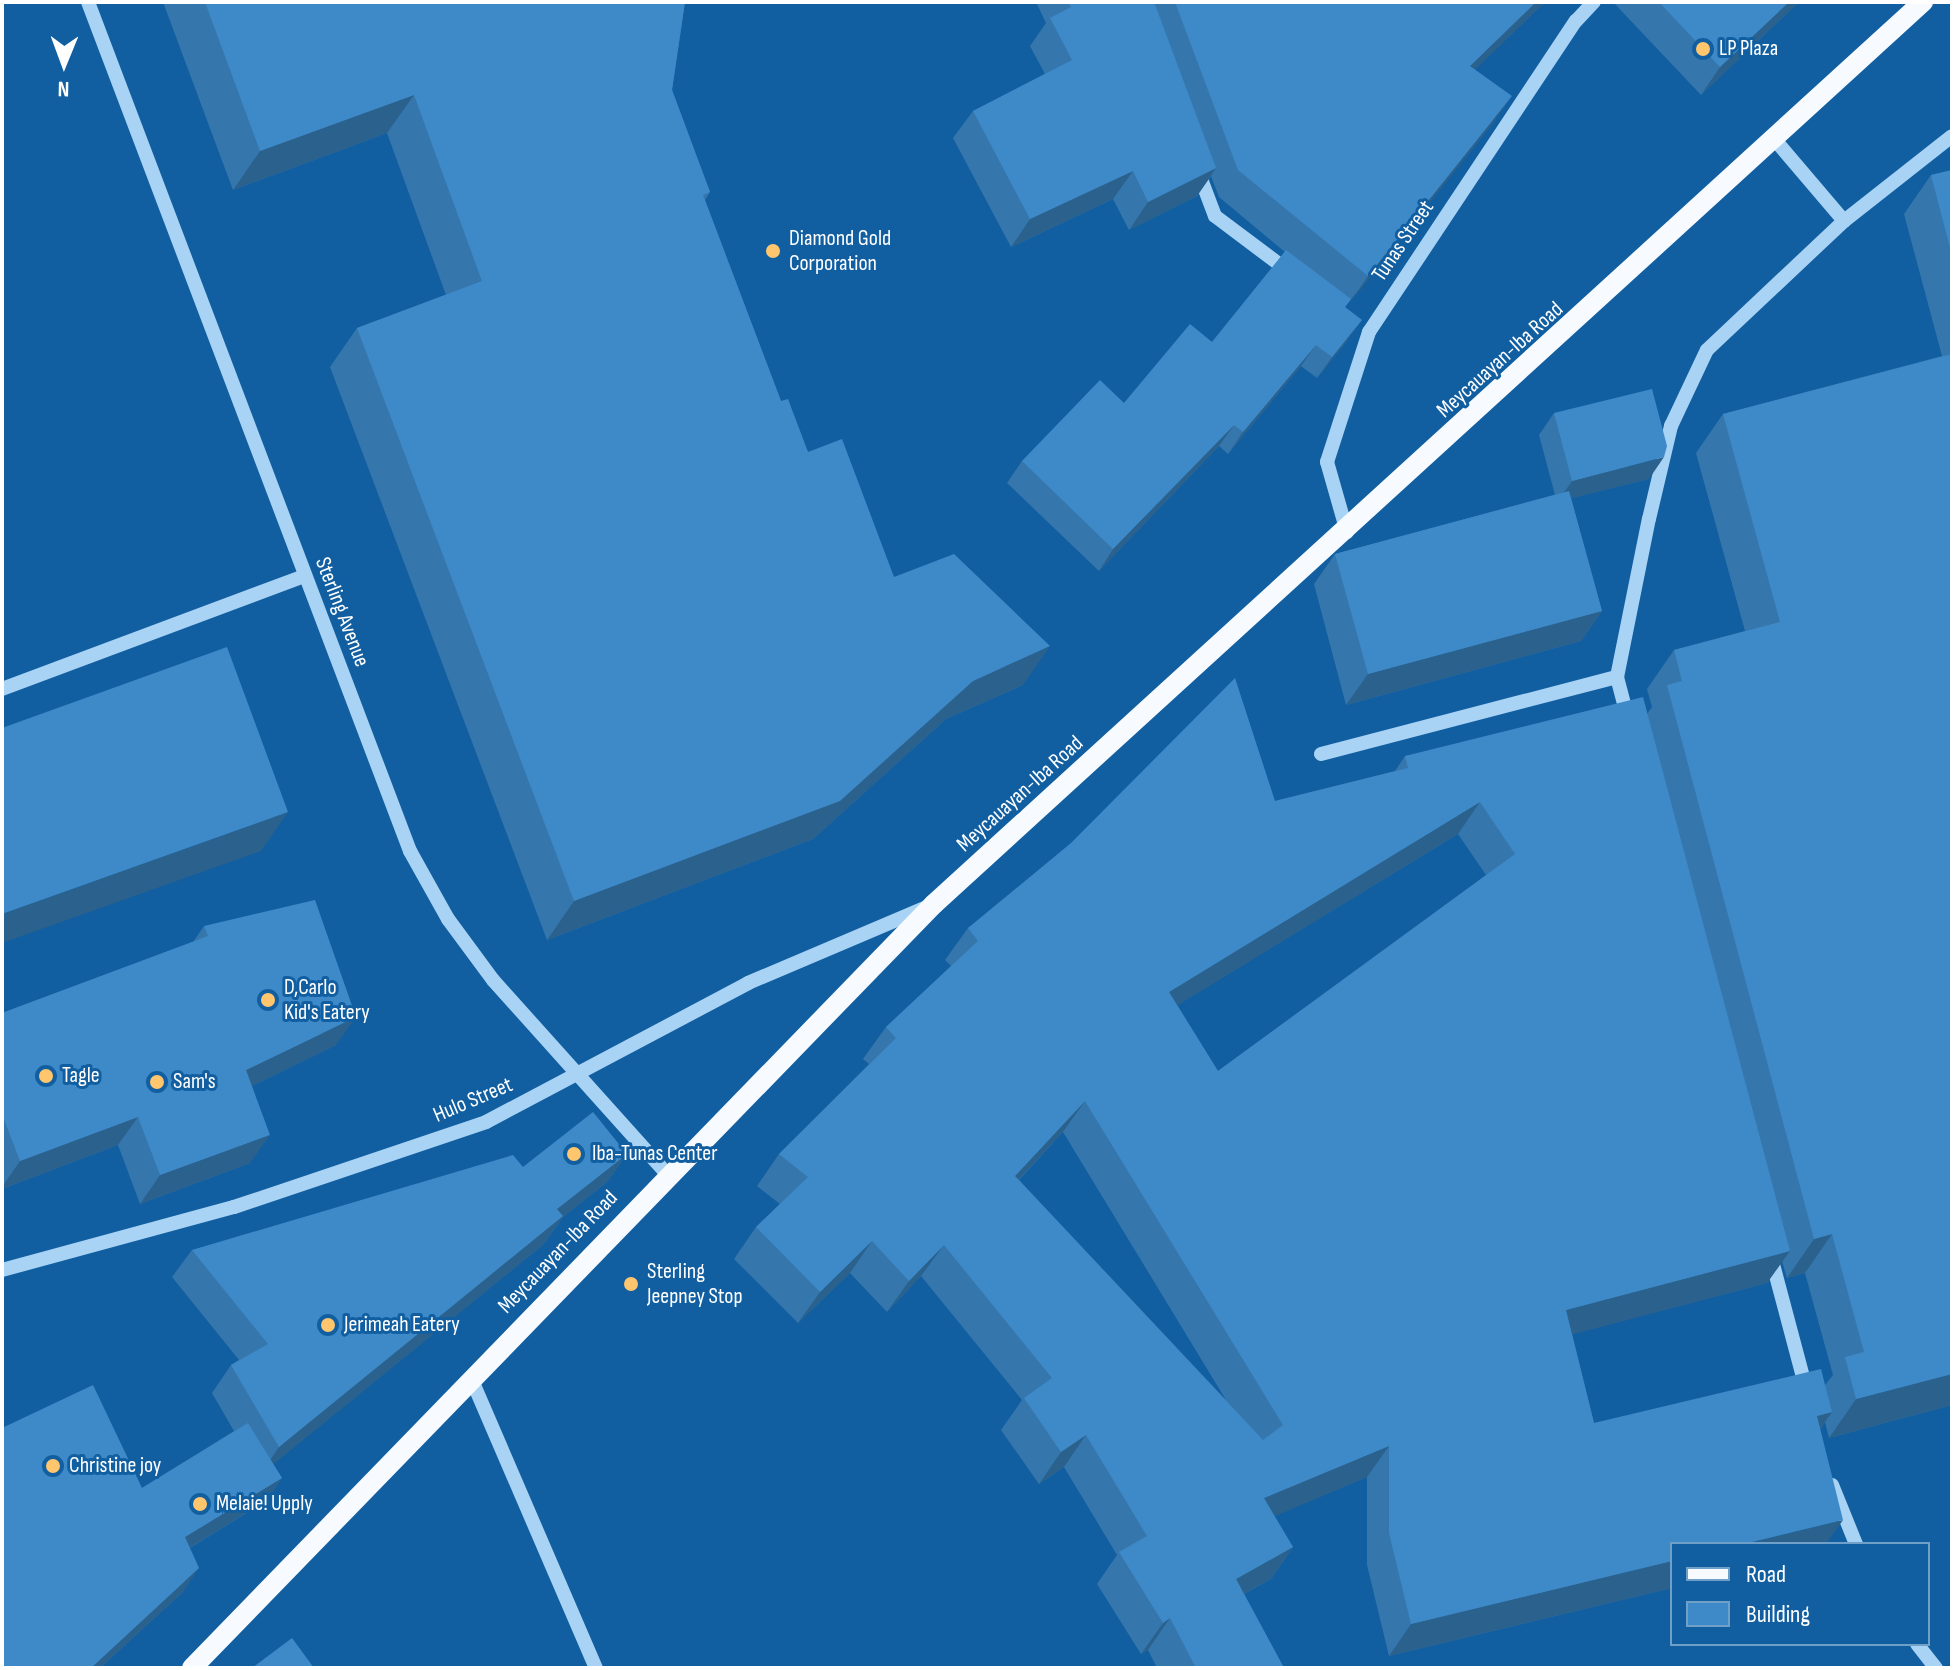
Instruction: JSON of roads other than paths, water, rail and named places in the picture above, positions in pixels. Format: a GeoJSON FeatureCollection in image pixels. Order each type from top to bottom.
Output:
{"type":"FeatureCollection","features":[{"type":"Feature","properties":{"kind":"main road","name":"Meycauayan-Iba Road"},"geometry":{"type":"LineString","coordinates":[[192,1668],[667,1174],[934,904],[1776,141],[1923,2]]}},
{"type":"Feature","properties":{"kind":"street","name":"Sterling Avenue"},"geometry":{"type":"LineString","coordinates":[[88,2],[410,851],[448,919],[484,968],[577,1078],[667,1174]]}},
{"type":"Feature","properties":{"kind":"street","name":"Tunas Street"},"geometry":{"type":"LineString","coordinates":[[1347,532],[1327,462],[1363,327],[1576,21],[1594,2]]}},
{"type":"Feature","properties":{"kind":"street"},"geometry":{"type":"LineString","coordinates":[[1633,738],[1617,677],[1671,426],[1707,350],[1844,221],[1952,136]]}},
{"type":"Feature","properties":{"kind":"street"},"geometry":{"type":"LineString","coordinates":[[1776,141],[1844,221]]}},
{"type":"Feature","properties":{"kind":"street"},"geometry":{"type":"LineString","coordinates":[[1194,159],[1215,216],[1310,287]]}},
{"type":"Feature","properties":{"kind":"street"},"geometry":{"type":"LineString","coordinates":[[2,689],[304,576]]}},
{"type":"Feature","properties":{"kind":"street"},"geometry":{"type":"LineString","coordinates":[[1321,754],[1617,677]]}},
{"type":"Feature","properties":{"kind":"street","name":"Hulo Street"},"geometry":{"type":"LineString","coordinates":[[2,1270],[370,1164],[486,1122],[577,1078],[748,983],[934,904]]}},
{"type":"Feature","properties":{"kind":"street"},"geometry":{"type":"LineString","coordinates":[[1767,1242],[1812,1410]]}},
{"type":"Feature","properties":{"kind":"street"},"geometry":{"type":"LineString","coordinates":[[471,1378],[596,1668]]}},
{"type":"Feature","properties":{"kind":"street"},"geometry":{"type":"LineString","coordinates":[[1828,1472],[1855,1542]]}},
{"type":"Feature","properties":{"kind":"street"},"geometry":{"type":"LineString","coordinates":[[1919,1646],[1936,1668]]}},
{"type":"Feature","properties":{"kind":"place","name":"LP Plaza"},"geometry":{"type":"Point","coordinates":[1703,49]}},
{"type":"Feature","properties":{"kind":"place","name":"Diamond Gold Corporation"},"geometry":{"type":"Point","coordinates":[773,251]}},
{"type":"Feature","properties":{"kind":"place","name":"D,Carlo Kid's Eatery"},"geometry":{"type":"Point","coordinates":[268,1000]}},
{"type":"Feature","properties":{"kind":"place","name":"Tagle"},"geometry":{"type":"Point","coordinates":[46,1076]}},
{"type":"Feature","properties":{"kind":"place","name":"Sam's"},"geometry":{"type":"Point","coordinates":[157,1082]}},
{"type":"Feature","properties":{"kind":"place","name":"Iba-Tunas Center"},"geometry":{"type":"Point","coordinates":[574,1154]}},
{"type":"Feature","properties":{"kind":"place","name":"Sterling Jeepney Stop"},"geometry":{"type":"Point","coordinates":[631,1284]}},
{"type":"Feature","properties":{"kind":"place","name":"Jerimeah Eatery"},"geometry":{"type":"Point","coordinates":[328,1325]}},
{"type":"Feature","properties":{"kind":"place","name":"Christine joy"},"geometry":{"type":"Point","coordinates":[53,1466]}},
{"type":"Feature","properties":{"kind":"place","name":"Melaie! Upply"},"geometry":{"type":"Point","coordinates":[200,1504]}}]}
